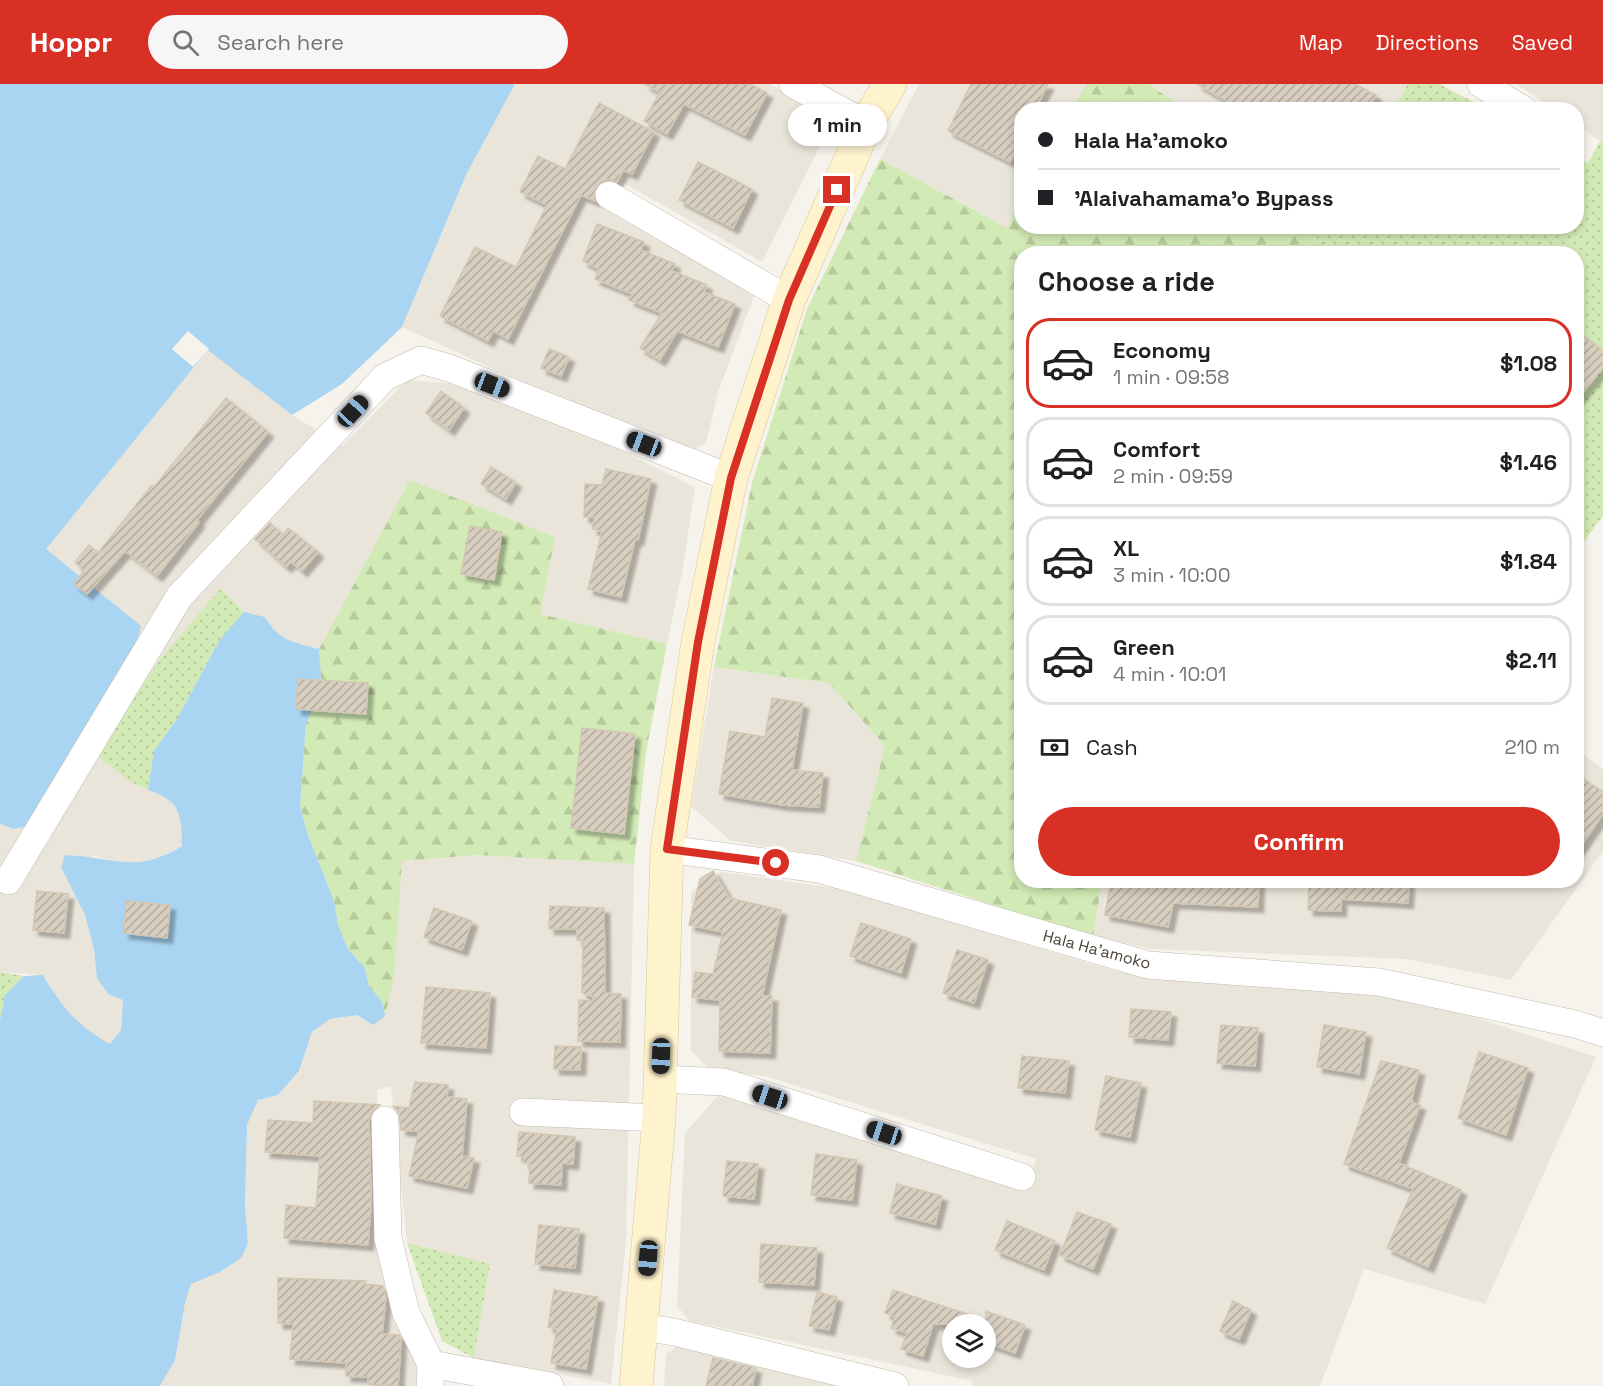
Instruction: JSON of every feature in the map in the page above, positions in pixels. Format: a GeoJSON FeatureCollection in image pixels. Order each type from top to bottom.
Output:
{"type":"FeatureCollection","features":[{"type":"Feature","properties":{"kind":"main road"},"geometry":{"type":"LineString","coordinates":[[636,1386],[659,1118],[667,849],[698,642],[731,478],[789,300],[866,124],[890,84]]}},
{"type":"Feature","properties":{"kind":"street"},"geometry":{"type":"LineString","coordinates":[[793,84],[866,124]]}},
{"type":"Feature","properties":{"kind":"street"},"geometry":{"type":"LineString","coordinates":[[1480,84],[1510,102]]}},
{"type":"Feature","properties":{"kind":"street"},"geometry":{"type":"LineString","coordinates":[[609,195],[789,300]]}},
{"type":"Feature","properties":{"kind":"street"},"geometry":{"type":"LineString","coordinates":[[8,880],[179,597],[385,377],[421,360],[449,368],[731,478]]}},
{"type":"Feature","properties":{"kind":"street","name":"Hala Ha'amoko"},"geometry":{"type":"LineString","coordinates":[[667,849],[819,868],[1148,965],[1379,982],[1575,1024],[1603,1033]]}},
{"type":"Feature","properties":{"kind":"street"},"geometry":{"type":"LineString","coordinates":[[660,1079],[724,1082],[1022,1177]]}},
{"type":"Feature","properties":{"kind":"street"},"geometry":{"type":"LineString","coordinates":[[523,1112],[659,1118]]}},
{"type":"Feature","properties":{"kind":"street"},"geometry":{"type":"LineString","coordinates":[[385,1120],[388,1238],[406,1313],[431,1375],[550,1386]]}},
{"type":"Feature","properties":{"kind":"street"},"geometry":{"type":"LineString","coordinates":[[642,1328],[674,1332],[895,1386]]}},
{"type":"Feature","properties":{"kind":"shaded area"},"geometry":{"type":"Polygon","coordinates":[[[515,84],[770,84],[833,120],[762,262],[624,183],[613,204],[754,296],[718,392],[706,443],[691,452],[502,373],[402,327],[466,175],[515,84]]]}},
{"type":"Feature","properties":{"kind":"shaded area"},"geometry":{"type":"Polygon","coordinates":[[[919,84],[1087,84],[1075,102],[1014,102],[1014,215],[1007,228],[880,159],[919,84]]]}},
{"type":"Feature","properties":{"kind":"shaded area"},"geometry":{"type":"Polygon","coordinates":[[[1149,84],[1408,84],[1398,102],[1174,102],[1149,84]]]}},
{"type":"Feature","properties":{"kind":"shaded area"},"geometry":{"type":"Polygon","coordinates":[[[1516,84],[1603,84],[1603,143],[1584,130],[1584,102],[1543,102],[1516,84]]]}},
{"type":"Feature","properties":{"kind":"shaded area"},"geometry":{"type":"Polygon","coordinates":[[[209,349],[292,415],[342,446],[407,380],[461,384],[607,443],[695,487],[683,568],[667,644],[540,614],[411,480],[319,649],[292,642],[273,632],[265,617],[244,612],[221,588],[129,781],[168,797],[181,816],[182,845],[159,859],[122,864],[95,856],[61,867],[85,915],[94,949],[97,978],[108,994],[123,1000],[121,1030],[110,1044],[91,1034],[62,1007],[43,975],[0,972],[0,824],[13,829],[141,626],[45,549],[209,349]]]}},
{"type":"Feature","properties":{"kind":"shaded area"},"geometry":{"type":"Polygon","coordinates":[[[714,667],[829,683],[885,746],[856,861],[731,841],[691,806],[714,667]]]}},
{"type":"Feature","properties":{"kind":"shaded area"},"geometry":{"type":"Polygon","coordinates":[[[1584,754],[1603,769],[1603,851],[1584,878],[1584,754]]]}},
{"type":"Feature","properties":{"kind":"shaded area"},"geometry":{"type":"Polygon","coordinates":[[[477,855],[634,864],[626,1241],[611,1384],[474,1358],[490,1265],[407,1243],[391,1086],[377,1090],[381,1246],[417,1364],[416,1386],[160,1386],[175,1360],[185,1303],[191,1284],[220,1272],[248,1243],[245,1205],[247,1125],[258,1099],[278,1095],[299,1072],[312,1032],[330,1019],[358,1015],[394,977],[401,861],[477,855]]]}},
{"type":"Feature","properties":{"kind":"shaded area"},"geometry":{"type":"Polygon","coordinates":[[[721,872],[836,888],[1119,972],[1396,996],[1480,1019],[1596,1057],[1485,1304],[1364,1269],[1320,1386],[972,1386],[973,1381],[690,1321],[677,1306],[685,1133],[722,1091],[1024,1191],[1036,1159],[765,1076],[709,1069],[691,1050],[691,892],[721,872]]]}},
{"type":"Feature","properties":{"kind":"shaded area"},"geometry":{"type":"Polygon","coordinates":[[[1101,888],[1577,888],[1511,980],[1406,959],[1151,949],[1093,937],[1101,888]]]}},
{"type":"Feature","properties":{"kind":"shaded area"},"geometry":{"type":"Polygon","coordinates":[[[683,1343],[856,1386],[664,1386],[666,1354],[683,1343]]]}},
{"type":"Feature","properties":{"kind":"green space"},"geometry":{"type":"Polygon","coordinates":[[[1087,84],[1149,84],[1174,102],[1075,102],[1087,84]]]}},
{"type":"Feature","properties":{"kind":"green space"},"geometry":{"type":"Polygon","coordinates":[[[1408,84],[1439,84],[1474,102],[1397,102],[1408,84]]]}},
{"type":"Feature","properties":{"kind":"green space"},"geometry":{"type":"Polygon","coordinates":[[[1600,141],[1603,143],[1603,516],[1584,542],[1584,246],[1311,246],[1318,234],[1584,234],[1584,161],[1588,163],[1600,141]]]}},
{"type":"Feature","properties":{"kind":"green space"},"geometry":{"type":"Polygon","coordinates":[[[880,159],[1007,228],[1014,215],[1014,234],[1318,234],[1310,246],[1014,246],[1014,888],[1101,888],[1093,937],[856,861],[885,746],[829,683],[714,667],[752,483],[807,309],[880,159]]]}},
{"type":"Feature","properties":{"kind":"green space"},"geometry":{"type":"Polygon","coordinates":[[[410,480],[555,537],[540,614],[667,644],[646,752],[634,864],[477,855],[402,861],[394,977],[385,1016],[382,1002],[369,986],[365,968],[348,949],[339,929],[334,901],[308,835],[300,806],[306,724],[315,704],[321,677],[319,649],[410,480]]]}},
{"type":"Feature","properties":{"kind":"green space"},"geometry":{"type":"Polygon","coordinates":[[[221,588],[244,612],[219,641],[177,719],[155,751],[148,790],[129,781],[96,755],[162,657],[221,588]]]}},
{"type":"Feature","properties":{"kind":"green space"},"geometry":{"type":"Polygon","coordinates":[[[0,972],[24,976],[5,995],[0,1020],[0,972]]]}},
{"type":"Feature","properties":{"kind":"green space"},"geometry":{"type":"Polygon","coordinates":[[[407,1243],[490,1264],[474,1358],[442,1341],[407,1243]]]}},
{"type":"Feature","properties":{"kind":"water"},"geometry":{"type":"Polygon","coordinates":[[[0,84],[515,84],[466,175],[402,327],[342,384],[292,415],[208,350],[46,549],[141,626],[138,639],[29,826],[13,829],[0,824],[0,84]]]}},
{"type":"Feature","properties":{"kind":"water"},"geometry":{"type":"Polygon","coordinates":[[[244,612],[265,617],[281,636],[319,649],[321,676],[315,704],[306,724],[300,806],[308,835],[334,901],[339,929],[348,949],[365,968],[369,986],[382,1002],[385,1016],[373,1025],[358,1015],[330,1019],[312,1032],[299,1071],[278,1095],[258,1100],[247,1125],[245,1205],[248,1243],[241,1258],[220,1272],[191,1284],[185,1303],[175,1360],[160,1386],[0,1386],[0,1020],[5,995],[24,976],[43,975],[71,1015],[88,1030],[110,1044],[121,1030],[123,1000],[108,994],[97,978],[94,949],[85,915],[61,867],[65,855],[137,862],[165,855],[182,846],[180,817],[177,810],[167,799],[148,790],[154,751],[177,719],[219,641],[244,612]]]}},
{"type":"Feature","properties":{"kind":"pier"},"geometry":{"type":"Polygon","coordinates":[[[188,331],[209,349],[193,367],[172,349],[188,331]]]}},
{"type":"Feature","properties":{"kind":"building"},"geometry":{"type":"Polygon","coordinates":[[[644,84],[750,84],[767,93],[745,135],[684,104],[667,134],[644,121],[660,92],[644,84]]]}},
{"type":"Feature","properties":{"kind":"building"},"geometry":{"type":"Polygon","coordinates":[[[971,84],[1048,84],[1039,102],[1014,102],[1014,154],[1010,162],[948,131],[971,84]]]}},
{"type":"Feature","properties":{"kind":"building"},"geometry":{"type":"Polygon","coordinates":[[[1197,84],[1355,84],[1376,95],[1372,102],[1228,102],[1197,84]]]}},
{"type":"Feature","properties":{"kind":"building"},"geometry":{"type":"Polygon","coordinates":[[[599,103],[654,132],[632,174],[623,170],[617,182],[608,179],[601,182],[595,188],[595,201],[581,195],[508,339],[493,331],[488,341],[440,316],[475,247],[516,267],[547,205],[520,192],[538,156],[565,169],[599,103]]]}},
{"type":"Feature","properties":{"kind":"building"},"geometry":{"type":"Polygon","coordinates":[[[698,162],[752,189],[733,228],[679,200],[698,162]]]}},
{"type":"Feature","properties":{"kind":"building"},"geometry":{"type":"Polygon","coordinates":[[[597,224],[644,242],[641,250],[675,264],[672,271],[707,285],[704,292],[735,304],[718,347],[677,331],[660,360],[640,348],[662,313],[629,300],[632,294],[595,279],[599,269],[583,261],[597,224]]]}},
{"type":"Feature","properties":{"kind":"building"},"geometry":{"type":"Polygon","coordinates":[[[1584,336],[1603,351],[1603,368],[1584,391],[1584,336]]]}},
{"type":"Feature","properties":{"kind":"building"},"geometry":{"type":"Polygon","coordinates":[[[549,349],[569,357],[561,376],[541,368],[549,349]]]}},
{"type":"Feature","properties":{"kind":"building"},"geometry":{"type":"Polygon","coordinates":[[[441,391],[464,408],[449,430],[426,413],[441,391]]]}},
{"type":"Feature","properties":{"kind":"building"},"geometry":{"type":"Polygon","coordinates":[[[226,398],[268,432],[197,520],[199,522],[157,576],[125,551],[87,594],[74,584],[84,571],[75,562],[89,545],[98,553],[226,398]]]}},
{"type":"Feature","properties":{"kind":"building"},"geometry":{"type":"Polygon","coordinates":[[[491,467],[516,482],[506,499],[481,484],[491,467]]]}},
{"type":"Feature","properties":{"kind":"building"},"geometry":{"type":"Polygon","coordinates":[[[606,469],[651,479],[638,540],[635,539],[621,597],[588,589],[602,531],[592,529],[595,517],[584,517],[585,484],[602,485],[606,469]]]}},
{"type":"Feature","properties":{"kind":"building"},"geometry":{"type":"Polygon","coordinates":[[[270,523],[283,535],[288,528],[318,552],[302,571],[291,562],[286,567],[255,539],[270,523]]]}},
{"type":"Feature","properties":{"kind":"building"},"geometry":{"type":"Polygon","coordinates":[[[470,526],[502,532],[494,580],[461,574],[470,526]]]}},
{"type":"Feature","properties":{"kind":"building"},"geometry":{"type":"Polygon","coordinates":[[[298,679],[368,683],[366,714],[296,709],[298,679]]]}},
{"type":"Feature","properties":{"kind":"building"},"geometry":{"type":"Polygon","coordinates":[[[772,698],[803,703],[792,770],[823,773],[819,807],[783,805],[719,794],[730,731],[765,737],[772,698]]]}},
{"type":"Feature","properties":{"kind":"building"},"geometry":{"type":"Polygon","coordinates":[[[582,728],[635,734],[624,834],[571,828],[582,728]]]}},
{"type":"Feature","properties":{"kind":"building"},"geometry":{"type":"Polygon","coordinates":[[[1584,779],[1603,792],[1603,814],[1584,841],[1584,779]]]}},
{"type":"Feature","properties":{"kind":"building"},"geometry":{"type":"Polygon","coordinates":[[[713,871],[729,898],[781,910],[762,996],[772,996],[770,1053],[719,1051],[720,1000],[692,997],[695,972],[713,974],[723,932],[689,925],[700,879],[713,871]]]}},
{"type":"Feature","properties":{"kind":"building"},"geometry":{"type":"Polygon","coordinates":[[[1110,888],[1259,888],[1258,907],[1173,903],[1168,927],[1105,915],[1110,888]]]}},
{"type":"Feature","properties":{"kind":"building"},"geometry":{"type":"Polygon","coordinates":[[[1309,888],[1409,888],[1408,903],[1341,899],[1341,911],[1308,910],[1309,888]]]}},
{"type":"Feature","properties":{"kind":"building"},"geometry":{"type":"Polygon","coordinates":[[[37,891],[68,894],[64,933],[33,930],[37,891]]]}},
{"type":"Feature","properties":{"kind":"building"},"geometry":{"type":"Polygon","coordinates":[[[126,901],[170,905],[167,938],[124,933],[126,901]]]}},
{"type":"Feature","properties":{"kind":"building"},"geometry":{"type":"Polygon","coordinates":[[[550,906],[604,908],[605,993],[621,994],[620,1042],[578,1041],[579,1000],[593,1001],[594,997],[582,993],[583,941],[577,940],[577,929],[549,929],[550,906]]]}},
{"type":"Feature","properties":{"kind":"building"},"geometry":{"type":"Polygon","coordinates":[[[434,908],[472,921],[462,950],[424,937],[434,908]]]}},
{"type":"Feature","properties":{"kind":"building"},"geometry":{"type":"Polygon","coordinates":[[[861,923],[911,939],[901,973],[850,956],[861,923]]]}},
{"type":"Feature","properties":{"kind":"building"},"geometry":{"type":"Polygon","coordinates":[[[957,950],[988,960],[974,1003],[943,993],[957,950]]]}},
{"type":"Feature","properties":{"kind":"building"},"geometry":{"type":"Polygon","coordinates":[[[426,987],[490,993],[486,1048],[421,1043],[426,987]]]}},
{"type":"Feature","properties":{"kind":"building"},"geometry":{"type":"Polygon","coordinates":[[[1131,1009],[1171,1012],[1168,1040],[1129,1037],[1131,1009]]]}},
{"type":"Feature","properties":{"kind":"building"},"geometry":{"type":"Polygon","coordinates":[[[1221,1025],[1258,1028],[1255,1066],[1217,1063],[1221,1025]]]}},
{"type":"Feature","properties":{"kind":"building"},"geometry":{"type":"Polygon","coordinates":[[[1324,1025],[1366,1032],[1359,1074],[1317,1067],[1324,1025]]]}},
{"type":"Feature","properties":{"kind":"building"},"geometry":{"type":"Polygon","coordinates":[[[555,1046],[581,1047],[580,1070],[554,1069],[555,1046]]]}},
{"type":"Feature","properties":{"kind":"building"},"geometry":{"type":"Polygon","coordinates":[[[1479,1052],[1528,1068],[1506,1135],[1458,1118],[1479,1052]]]}},
{"type":"Feature","properties":{"kind":"building"},"geometry":{"type":"Polygon","coordinates":[[[1022,1056],[1069,1061],[1065,1093],[1018,1088],[1022,1056]]]}},
{"type":"Feature","properties":{"kind":"building"},"geometry":{"type":"Polygon","coordinates":[[[1381,1061],[1419,1070],[1411,1102],[1420,1105],[1399,1163],[1461,1190],[1428,1267],[1387,1248],[1413,1189],[1344,1164],[1381,1061]]]}},
{"type":"Feature","properties":{"kind":"building"},"geometry":{"type":"Polygon","coordinates":[[[1106,1076],[1141,1083],[1130,1137],[1095,1130],[1106,1076]]]}},
{"type":"Feature","properties":{"kind":"building"},"geometry":{"type":"Polygon","coordinates":[[[415,1082],[448,1085],[447,1097],[467,1099],[462,1156],[474,1158],[467,1188],[409,1176],[419,1131],[401,1130],[399,1112],[393,1106],[409,1108],[415,1082]]]}},
{"type":"Feature","properties":{"kind":"building"},"geometry":{"type":"Polygon","coordinates":[[[314,1101],[380,1105],[372,1112],[369,1120],[371,1203],[368,1245],[284,1238],[286,1205],[316,1208],[320,1156],[265,1152],[268,1120],[313,1123],[314,1101]]]}},
{"type":"Feature","properties":{"kind":"building"},"geometry":{"type":"Polygon","coordinates":[[[519,1132],[575,1137],[573,1164],[562,1163],[561,1185],[529,1183],[530,1164],[524,1163],[524,1156],[517,1156],[519,1132]]]}},
{"type":"Feature","properties":{"kind":"building"},"geometry":{"type":"Polygon","coordinates":[[[816,1154],[857,1160],[852,1200],[811,1195],[816,1154]]]}},
{"type":"Feature","properties":{"kind":"building"},"geometry":{"type":"Polygon","coordinates":[[[727,1161],[758,1164],[754,1199],[723,1196],[727,1161]]]}},
{"type":"Feature","properties":{"kind":"building"},"geometry":{"type":"Polygon","coordinates":[[[897,1184],[942,1196],[935,1224],[890,1213],[897,1184]]]}},
{"type":"Feature","properties":{"kind":"building"},"geometry":{"type":"Polygon","coordinates":[[[1077,1212],[1111,1224],[1093,1269],[1060,1255],[1077,1212]]]}},
{"type":"Feature","properties":{"kind":"building"},"geometry":{"type":"Polygon","coordinates":[[[1007,1221],[1055,1241],[1044,1270],[995,1250],[1007,1221]]]}},
{"type":"Feature","properties":{"kind":"building"},"geometry":{"type":"Polygon","coordinates":[[[539,1225],[579,1229],[575,1268],[535,1264],[539,1225]]]}},
{"type":"Feature","properties":{"kind":"building"},"geometry":{"type":"Polygon","coordinates":[[[761,1244],[817,1248],[814,1285],[759,1282],[761,1244]]]}},
{"type":"Feature","properties":{"kind":"building"},"geometry":{"type":"Polygon","coordinates":[[[278,1278],[366,1281],[365,1284],[383,1286],[386,1296],[382,1334],[399,1335],[401,1339],[398,1386],[368,1384],[368,1377],[346,1376],[346,1363],[290,1359],[293,1324],[278,1323],[278,1278]]]}},
{"type":"Feature","properties":{"kind":"building"},"geometry":{"type":"Polygon","coordinates":[[[554,1290],[598,1297],[586,1369],[551,1363],[557,1329],[548,1327],[554,1290]]]}},
{"type":"Feature","properties":{"kind":"building"},"geometry":{"type":"Polygon","coordinates":[[[893,1290],[967,1314],[942,1314],[942,1324],[933,1324],[923,1356],[901,1349],[907,1333],[891,1328],[895,1316],[885,1313],[893,1290]]]}},
{"type":"Feature","properties":{"kind":"building"},"geometry":{"type":"Polygon","coordinates":[[[817,1292],[837,1297],[829,1330],[809,1326],[817,1292]]]}},
{"type":"Feature","properties":{"kind":"building"},"geometry":{"type":"Polygon","coordinates":[[[1233,1301],[1251,1310],[1239,1339],[1220,1331],[1233,1301]]]}},
{"type":"Feature","properties":{"kind":"building"},"geometry":{"type":"Polygon","coordinates":[[[996,1315],[1025,1325],[1015,1353],[996,1346],[996,1315]]]}},
{"type":"Feature","properties":{"kind":"building"},"geometry":{"type":"Polygon","coordinates":[[[713,1358],[756,1368],[752,1386],[706,1386],[713,1358]]]}},
{"type":"Feature","properties":{"kind":"route"},"geometry":{"type":"LineString","coordinates":[[776,863],[667,849],[698,642],[731,478],[789,300],[837,190]]}}]}
